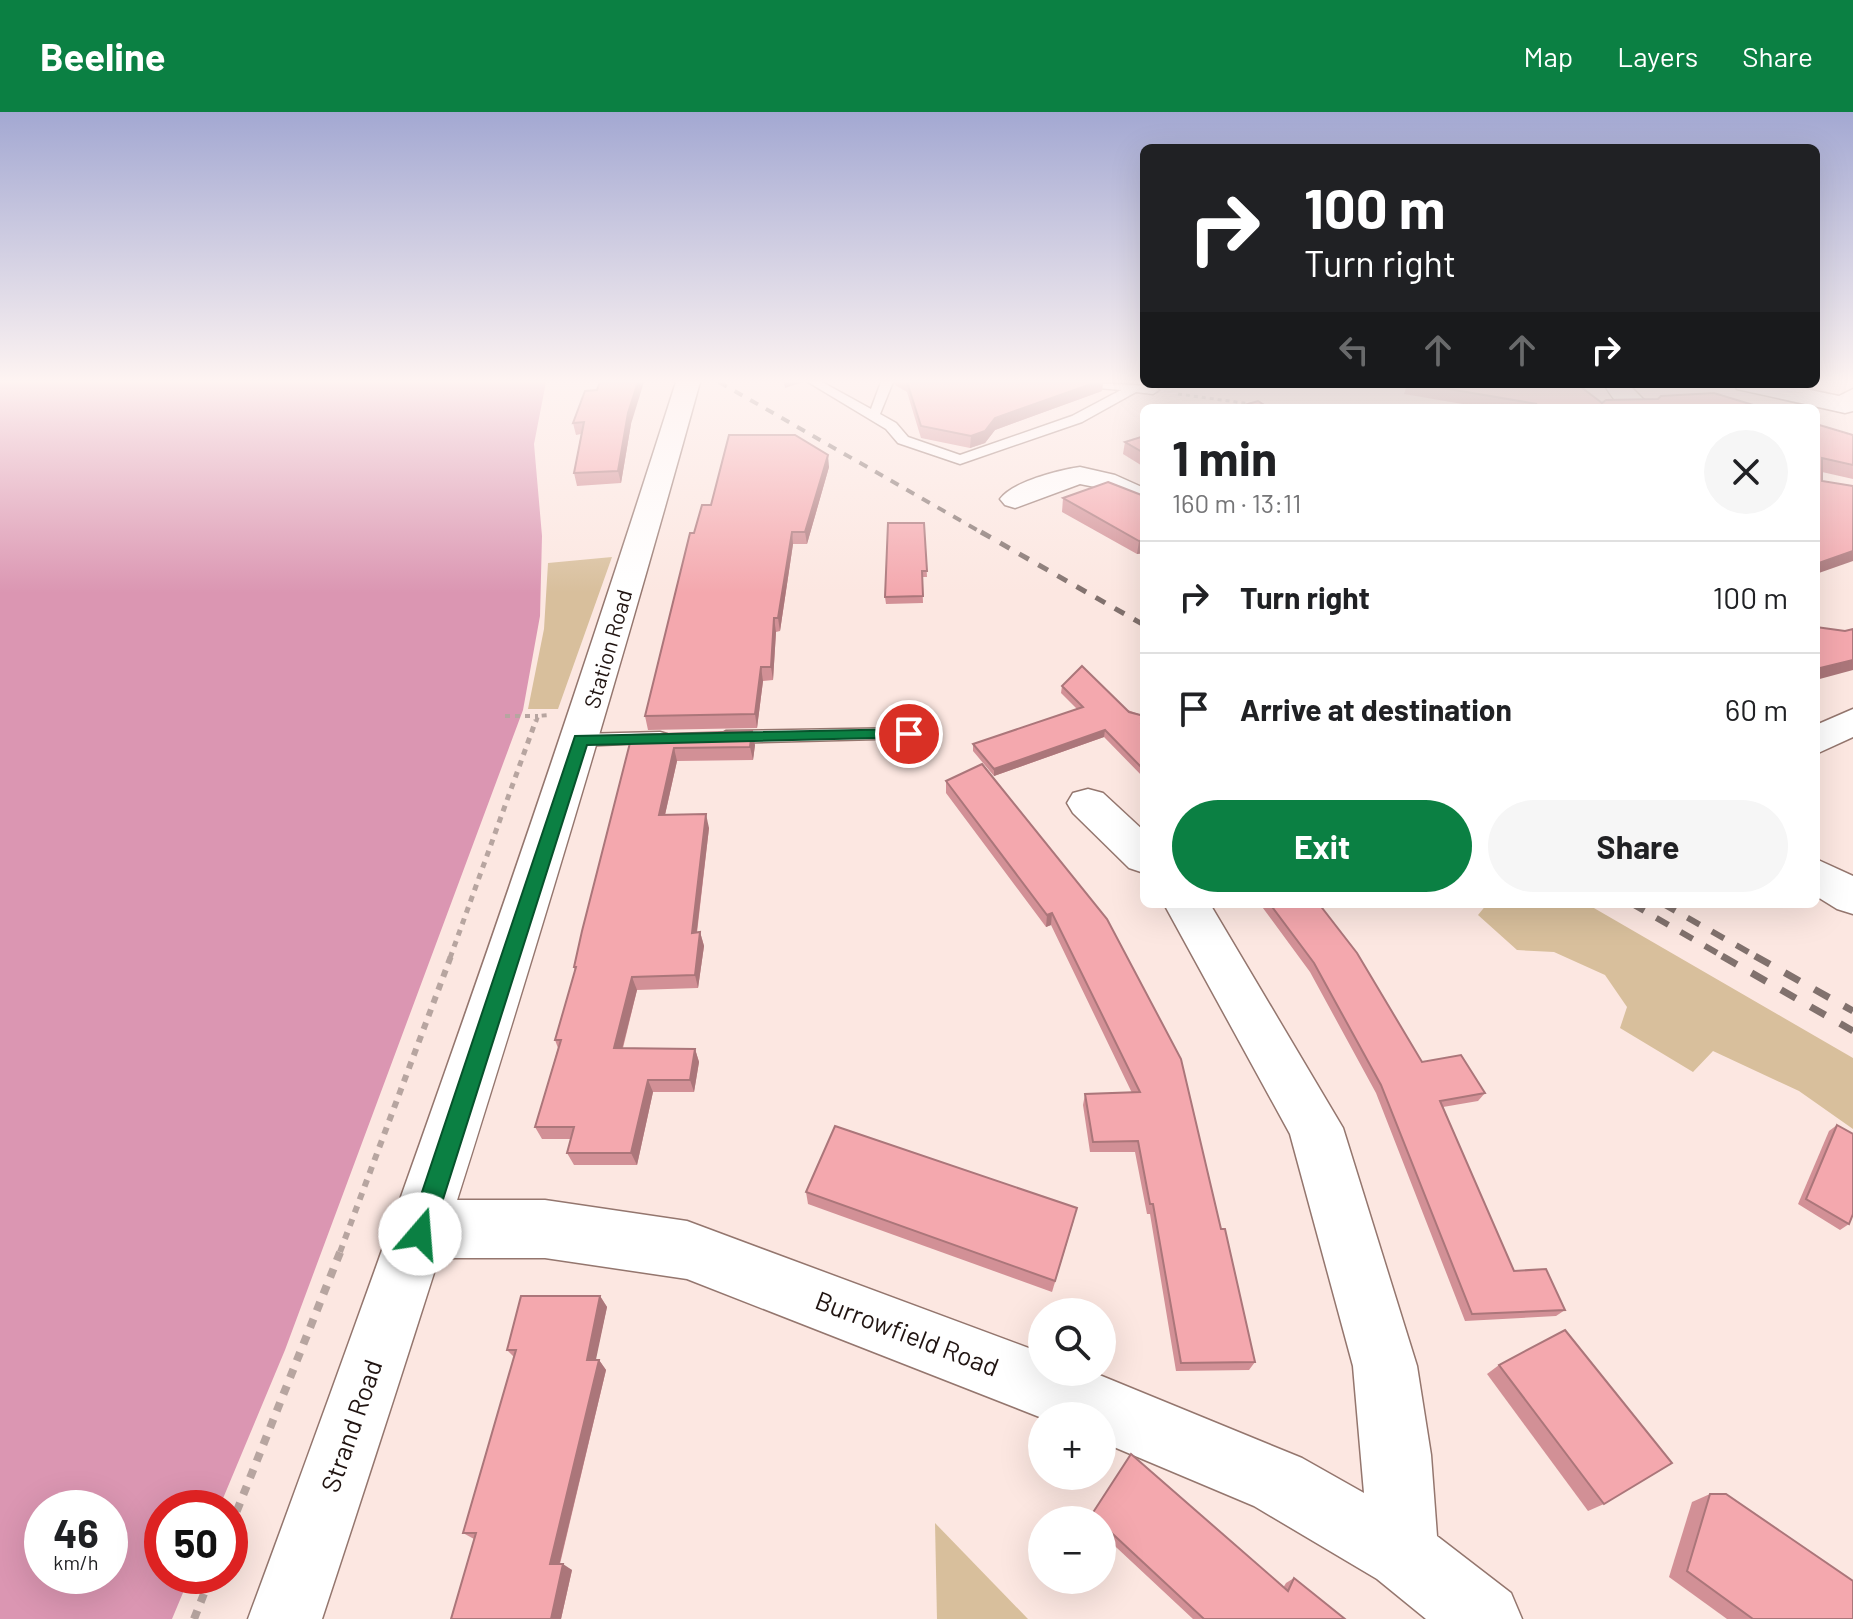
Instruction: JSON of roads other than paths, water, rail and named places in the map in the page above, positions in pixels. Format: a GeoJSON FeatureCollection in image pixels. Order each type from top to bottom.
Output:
{"type":"FeatureCollection","features":[{"type":"Feature","properties":{"kind":"street","name":"Station Road"},"geometry":{"type":"LineString","coordinates":[[420,1234],[584,726],[667,452]]}},
{"type":"Feature","properties":{"kind":"street"},"geometry":{"type":"LineString","coordinates":[[1015,499],[1069,475],[1087,474],[1103,478],[1140,497]]}},
{"type":"Feature","properties":{"kind":"street"},"geometry":{"type":"LineString","coordinates":[[1820,739],[1853,721]]}},
{"type":"Feature","properties":{"kind":"street"},"geometry":{"type":"LineString","coordinates":[[1088,803],[1140,853]]}},
{"type":"Feature","properties":{"kind":"street"},"geometry":{"type":"LineString","coordinates":[[1820,877],[1853,897]]}},
{"type":"Feature","properties":{"kind":"street"},"geometry":{"type":"LineString","coordinates":[[1189,908],[1316,1128],[1385,1366],[1397,1455],[1402,1554]]}},
{"type":"Feature","properties":{"kind":"street","name":"Burrowfield Road"},"geometry":{"type":"LineString","coordinates":[[420,1234],[455,1229],[545,1229],[687,1250],[1070,1397],[1278,1482],[1402,1554],[1485,1619]]}},
{"type":"Feature","properties":{"kind":"street","name":"Strand Road"},"geometry":{"type":"LineString","coordinates":[[285,1619],[420,1234]]}},
{"type":"Feature","properties":{"kind":"lane"},"geometry":{"type":"LineString","coordinates":[[938,452],[960,460],[982,452]]}},
{"type":"Feature","properties":{"kind":"lane"},"geometry":{"type":"LineString","coordinates":[[584,726],[674,738]]}},
{"type":"Feature","properties":{"kind":"lane"},"geometry":{"type":"LineString","coordinates":[[705,737],[909,734]]}},
{"type":"Feature","properties":{"kind":"railway"},"geometry":{"type":"LineString","coordinates":[[842,452],[984,534]]}},
{"type":"Feature","properties":{"kind":"railway"},"geometry":{"type":"LineString","coordinates":[[981,532],[1140,623]]}},
{"type":"Feature","properties":{"kind":"railway"},"geometry":{"type":"LineString","coordinates":[[1639,908],[1726,958]]}},
{"type":"Feature","properties":{"kind":"railway"},"geometry":{"type":"LineString","coordinates":[[1670,908],[1759,958]]}},
{"type":"Feature","properties":{"kind":"railway"},"geometry":{"type":"LineString","coordinates":[[1722,956],[1853,1031]]}},
{"type":"Feature","properties":{"kind":"railway"},"geometry":{"type":"LineString","coordinates":[[1755,956],[1853,1011]]}}]}
